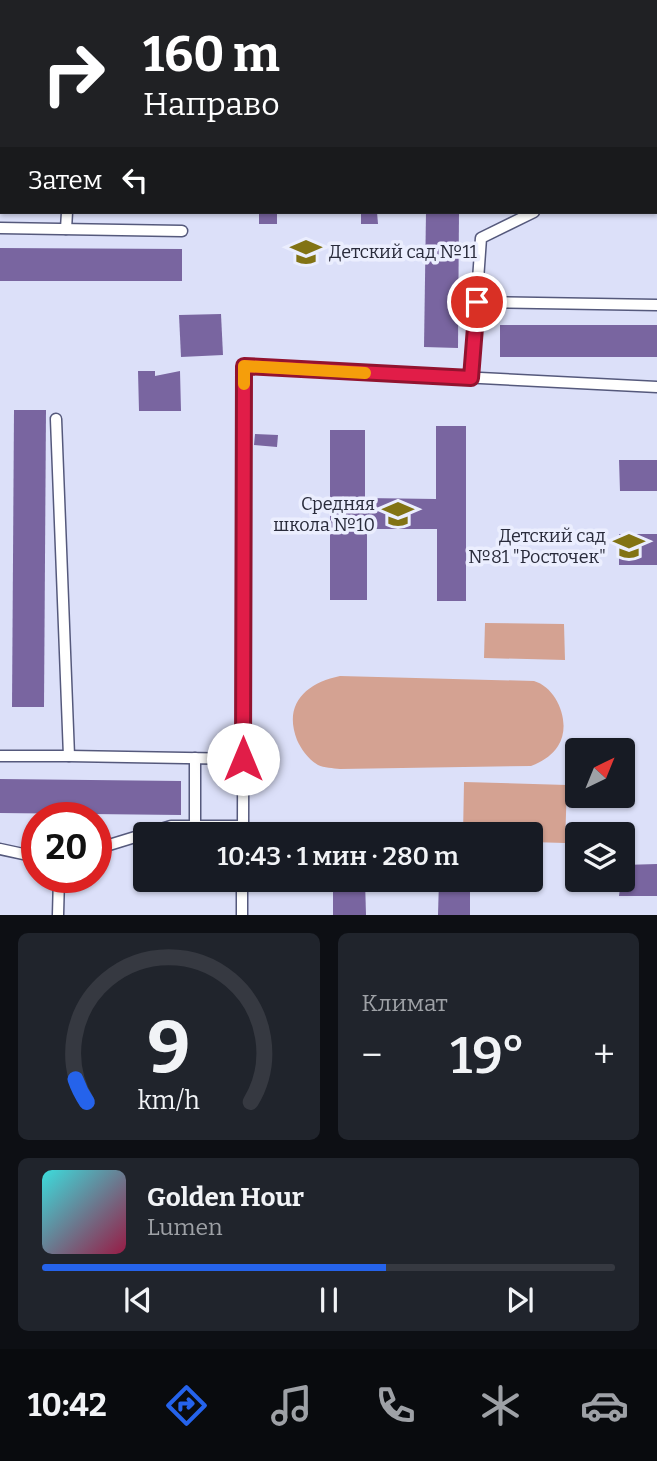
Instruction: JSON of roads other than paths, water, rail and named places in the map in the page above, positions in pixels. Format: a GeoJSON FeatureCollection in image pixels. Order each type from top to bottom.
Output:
{"type":"FeatureCollection","features":[{"type":"Feature","properties":{"kind":"lane"},"geometry":{"type":"LineString","coordinates":[[66,229],[67,214]]}},
{"type":"Feature","properties":{"kind":"lane"},"geometry":{"type":"LineString","coordinates":[[471,378],[481,239],[530,214]]}},
{"type":"Feature","properties":{"kind":"lane"},"geometry":{"type":"LineString","coordinates":[[0,228],[182,231]]}},
{"type":"Feature","properties":{"kind":"lane"},"geometry":{"type":"LineString","coordinates":[[477,302],[657,305]]}},
{"type":"Feature","properties":{"kind":"lane"},"geometry":{"type":"LineString","coordinates":[[243,822],[244,366],[657,387]]}},
{"type":"Feature","properties":{"kind":"lane"},"geometry":{"type":"LineString","coordinates":[[56,419],[69,756]]}},
{"type":"Feature","properties":{"kind":"lane"},"geometry":{"type":"LineString","coordinates":[[0,756],[243,759]]}},
{"type":"Feature","properties":{"kind":"lane"},"geometry":{"type":"LineString","coordinates":[[195,758],[195,822]]}},
{"type":"Feature","properties":{"kind":"lane"},"geometry":{"type":"LineString","coordinates":[[112,844],[133,837]]}},
{"type":"Feature","properties":{"kind":"lane"},"geometry":{"type":"LineString","coordinates":[[0,849],[21,854]]}},
{"type":"Feature","properties":{"kind":"lane"},"geometry":{"type":"LineString","coordinates":[[242,892],[242,915]]}},
{"type":"Feature","properties":{"kind":"lane"},"geometry":{"type":"LineString","coordinates":[[58,915],[59,893]]}},
{"type":"Feature","properties":{"kind":"place","name":"Детский сад №11"},"geometry":{"type":"Point","coordinates":[306,252]}},
{"type":"Feature","properties":{"kind":"place","name":"Средняя школа №10"},"geometry":{"type":"Point","coordinates":[398,514]}},
{"type":"Feature","properties":{"kind":"place","name":"Детский сад №81 \"Росточек\""},"geometry":{"type":"Point","coordinates":[629,546]}}]}
